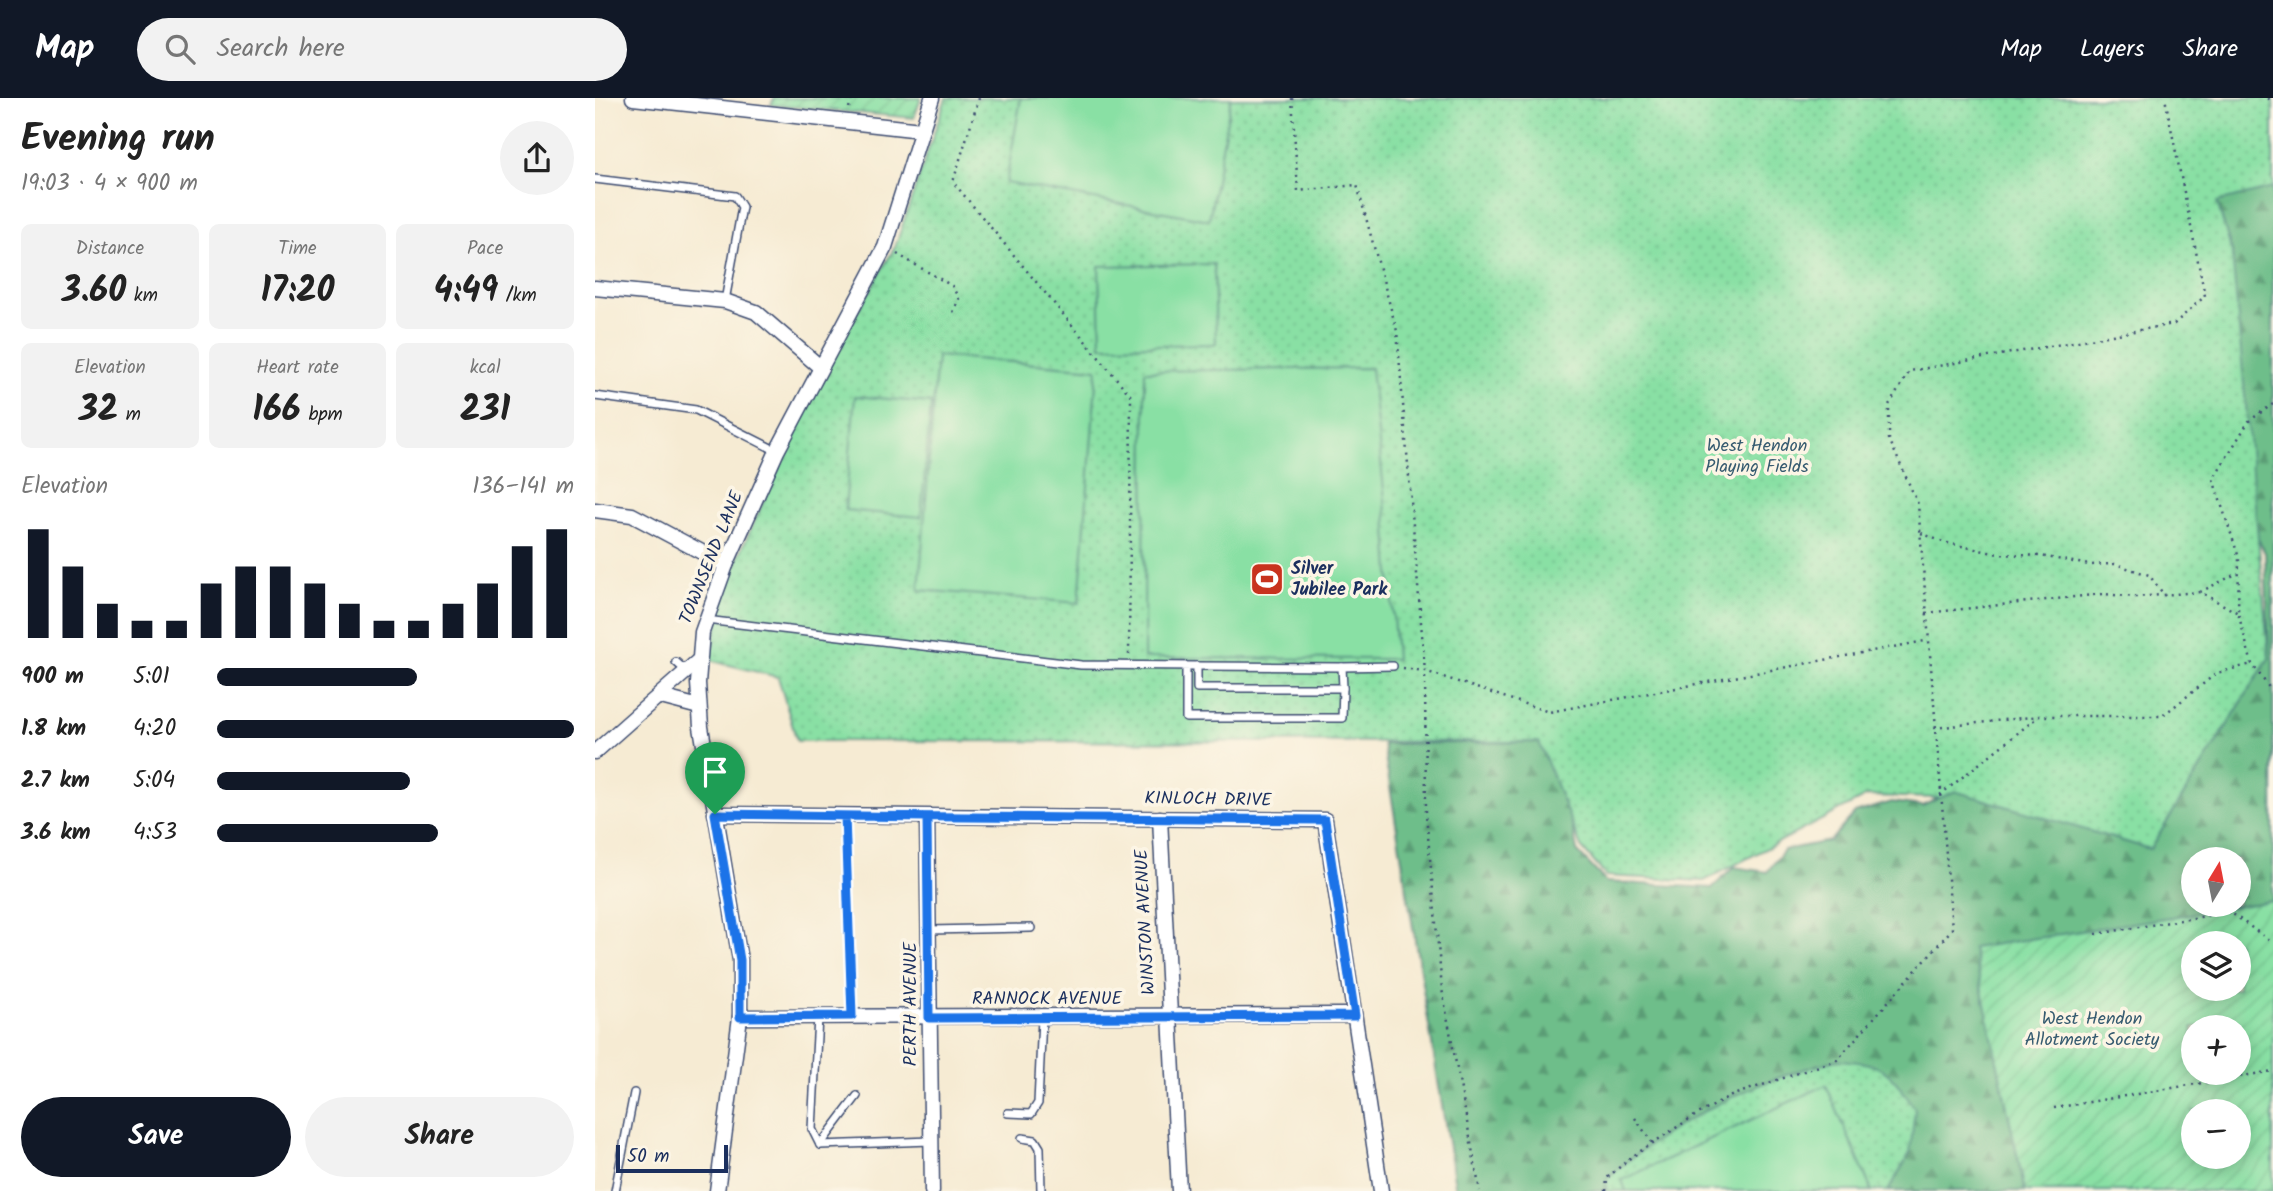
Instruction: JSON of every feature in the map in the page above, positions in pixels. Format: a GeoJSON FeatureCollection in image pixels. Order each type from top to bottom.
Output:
{"type":"FeatureCollection","features":[{"type":"Feature","properties":{"kind":"street"},"geometry":{"type":"LineString","coordinates":[[633,98],[921,130]]}},
{"type":"Feature","properties":{"kind":"street","name":"TOWNSEND LANE"},"geometry":{"type":"LineString","coordinates":[[717,1191],[740,1017],[740,960],[699,707],[687,665],[726,565],[777,452],[885,247],[932,98]]}},
{"type":"Feature","properties":{"kind":"street"},"geometry":{"type":"LineString","coordinates":[[595,288],[725,301],[756,312],[820,367]]}},
{"type":"Feature","properties":{"kind":"street"},"geometry":{"type":"LineString","coordinates":[[595,510],[632,515],[726,565]]}},
{"type":"Feature","properties":{"kind":"street"},"geometry":{"type":"LineString","coordinates":[[595,752],[661,697],[687,665]]}},
{"type":"Feature","properties":{"kind":"street"},"geometry":{"type":"LineString","coordinates":[[661,697],[699,707]]}},
{"type":"Feature","properties":{"kind":"street","name":"KINLOCH DRIVE"},"geometry":{"type":"LineString","coordinates":[[715,814],[1325,820],[1381,1191]]}},
{"type":"Feature","properties":{"kind":"street","name":"PERTH AVENUE"},"geometry":{"type":"LineString","coordinates":[[927,817],[932,1191]]}},
{"type":"Feature","properties":{"kind":"street","name":"WINSTON AVENUE"},"geometry":{"type":"LineString","coordinates":[[1160,818],[1179,1191]]}},
{"type":"Feature","properties":{"kind":"street","name":"RANNOCK AVENUE"},"geometry":{"type":"LineString","coordinates":[[740,1017],[1355,1016]]}},
{"type":"Feature","properties":{"kind":"lane"},"geometry":{"type":"LineString","coordinates":[[595,179],[735,196],[743,206],[725,301]]}},
{"type":"Feature","properties":{"kind":"lane"},"geometry":{"type":"LineString","coordinates":[[595,396],[696,410],[777,452]]}},
{"type":"Feature","properties":{"kind":"lane"},"geometry":{"type":"LineString","coordinates":[[705,620],[1080,665],[1393,666]]}},
{"type":"Feature","properties":{"kind":"lane"},"geometry":{"type":"LineString","coordinates":[[1187,666],[1186,719],[1342,718],[1342,667]]}},
{"type":"Feature","properties":{"kind":"lane"},"geometry":{"type":"LineString","coordinates":[[1197,666],[1198,688],[1343,688]]}},
{"type":"Feature","properties":{"kind":"lane"},"geometry":{"type":"LineString","coordinates":[[845,816],[852,1016]]}},
{"type":"Feature","properties":{"kind":"lane"},"geometry":{"type":"LineString","coordinates":[[930,930],[1031,928]]}},
{"type":"Feature","properties":{"kind":"lane"},"geometry":{"type":"LineString","coordinates":[[818,1017],[812,1129],[820,1145]]}},
{"type":"Feature","properties":{"kind":"lane"},"geometry":{"type":"LineString","coordinates":[[1008,1113],[1031,1114],[1038,1102],[1042,1018]]}},
{"type":"Feature","properties":{"kind":"lane"},"geometry":{"type":"LineString","coordinates":[[615,1191],[634,1093]]}},
{"type":"Feature","properties":{"kind":"lane"},"geometry":{"type":"LineString","coordinates":[[820,1145],[857,1096]]}},
{"type":"Feature","properties":{"kind":"lane"},"geometry":{"type":"LineString","coordinates":[[1022,1138],[1035,1139],[1041,1148],[1041,1191]]}},
{"type":"Feature","properties":{"kind":"lane"},"geometry":{"type":"LineString","coordinates":[[820,1145],[931,1141]]}},
{"type":"Feature","properties":{"kind":"path"},"geometry":{"type":"LineString","coordinates":[[979,98],[953,182],[1131,396],[1129,666]]}},
{"type":"Feature","properties":{"kind":"path"},"geometry":{"type":"LineString","coordinates":[[1292,98],[1298,191],[1357,185],[1398,331],[1425,671],[1426,814],[1442,989],[1480,1191]]}},
{"type":"Feature","properties":{"kind":"path"},"geometry":{"type":"LineString","coordinates":[[1606,1191],[1608,1178],[1691,1118],[1733,1095],[1837,1060],[1952,929],[1918,504],[1889,439],[1889,405],[1910,371],[2174,324],[2205,296],[2165,98]]}},
{"type":"Feature","properties":{"kind":"path"},"geometry":{"type":"LineString","coordinates":[[2268,98],[2273,102]]}},
{"type":"Feature","properties":{"kind":"path"},"geometry":{"type":"LineString","coordinates":[[885,247],[952,286],[959,299],[951,317]]}},
{"type":"Feature","properties":{"kind":"path"},"geometry":{"type":"LineString","coordinates":[[2273,404],[2249,421],[2213,478],[2229,526],[2240,573],[2238,613],[2252,664],[2273,694]]}},
{"type":"Feature","properties":{"kind":"path"},"geometry":{"type":"LineString","coordinates":[[1920,532],[1943,542],[1999,554],[2041,556],[2089,565],[2115,564],[2149,575],[2165,596]]}},
{"type":"Feature","properties":{"kind":"path"},"geometry":{"type":"LineString","coordinates":[[1925,613],[2103,594],[2165,596],[2200,592],[2240,573]]}},
{"type":"Feature","properties":{"kind":"path"},"geometry":{"type":"LineString","coordinates":[[2200,592],[2238,613]]}},
{"type":"Feature","properties":{"kind":"path"},"geometry":{"type":"LineString","coordinates":[[1393,666],[1425,671],[1549,712],[1927,640]]}},
{"type":"Feature","properties":{"kind":"path"},"geometry":{"type":"LineString","coordinates":[[1934,728],[2039,716],[2162,716],[2217,673],[2252,664]]}},
{"type":"Feature","properties":{"kind":"path"},"geometry":{"type":"LineString","coordinates":[[1940,797],[2039,716]]}},
{"type":"Feature","properties":{"kind":"path"},"geometry":{"type":"LineString","coordinates":[[2096,934],[2229,912],[2273,943]]}},
{"type":"Feature","properties":{"kind":"path"},"geometry":{"type":"LineString","coordinates":[[2054,1108],[2273,1070]]}},
{"type":"Feature","properties":{"kind":"path"},"geometry":{"type":"LineString","coordinates":[[1635,1118],[1653,1144]]}},
{"type":"Feature","properties":{"kind":"green space"},"geometry":{"type":"Polygon","coordinates":[[[774,98],[921,98],[914,118],[771,105],[774,98]]]}},
{"type":"Feature","properties":{"kind":"green space","name":"West Hendon Playing Fields"},"geometry":{"type":"Polygon","coordinates":[[[946,98],[2273,98],[2273,188],[2217,202],[2232,253],[2269,658],[2150,849],[1955,791],[1940,798],[1867,796],[1704,881],[1606,876],[1581,847],[1539,742],[797,741],[778,677],[709,660],[727,582],[821,374],[895,247],[946,98]]]}},
{"type":"Feature","properties":{"kind":"green space"},"geometry":{"type":"Polygon","coordinates":[[[1021,98],[1231,98],[1209,220],[1006,183],[1021,98]]]}},
{"type":"Feature","properties":{"kind":"green space"},"geometry":{"type":"Polygon","coordinates":[[[2273,188],[2273,901],[2251,904],[2251,847],[2181,847],[2181,915],[1973,948],[2025,1191],[1888,1191],[1910,1153],[1837,1060],[1806,1068],[1745,1091],[1687,1121],[1633,1157],[1608,1178],[1606,1191],[1456,1191],[1383,744],[1540,742],[1558,748],[1577,851],[1606,882],[1712,888],[1734,867],[1767,872],[1784,850],[1830,841],[1855,813],[1892,802],[1922,806],[1955,791],[2150,849],[2269,658],[2265,553],[2230,483],[2227,298],[2233,255],[2216,200],[2273,188]]]}},
{"type":"Feature","properties":{"kind":"green space"},"geometry":{"type":"Polygon","coordinates":[[[1214,264],[1216,344],[1101,346],[1099,266],[1214,264]]]}},
{"type":"Feature","properties":{"kind":"green space"},"geometry":{"type":"Polygon","coordinates":[[[937,356],[1097,369],[1079,603],[919,590],[937,356]]]}},
{"type":"Feature","properties":{"kind":"green space","name":"Silver Jubilee Park"},"geometry":{"type":"Polygon","coordinates":[[[1371,368],[1385,500],[1396,659],[1144,658],[1145,371],[1371,368]]]}},
{"type":"Feature","properties":{"kind":"green space"},"geometry":{"type":"Polygon","coordinates":[[[855,396],[931,403],[921,517],[845,510],[855,396]]]}},
{"type":"Feature","properties":{"kind":"green space","name":"West Hendon Allotment Society"},"geometry":{"type":"Polygon","coordinates":[[[2273,901],[2273,1191],[2025,1191],[1973,948],[2181,915],[2251,917],[2251,904],[2273,901]]]}},
{"type":"Feature","properties":{"kind":"green space"},"geometry":{"type":"Polygon","coordinates":[[[1837,1060],[1866,1063],[1885,1071],[1915,1109],[1910,1153],[1888,1191],[1606,1191],[1607,1178],[1633,1157],[1659,1138],[1715,1105],[1775,1079],[1837,1060]]]}},
{"type":"Feature","properties":{"kind":"green space"},"geometry":{"type":"Polygon","coordinates":[[[1826,1085],[1872,1191],[1626,1191],[1622,1180],[1826,1085]]]}},
{"type":"Feature","properties":{"kind":"place","name":"Silver Jubilee Park"},"geometry":{"type":"Point","coordinates":[1267,579]}},
{"type":"Feature","properties":{"kind":"route"},"geometry":{"type":"LineString","coordinates":[[715,814],[740,960],[740,1017],[852,1016],[845,816],[927,817],[1160,818],[1325,820],[1355,1016],[929,1018],[927,817],[715,814]]}}]}
